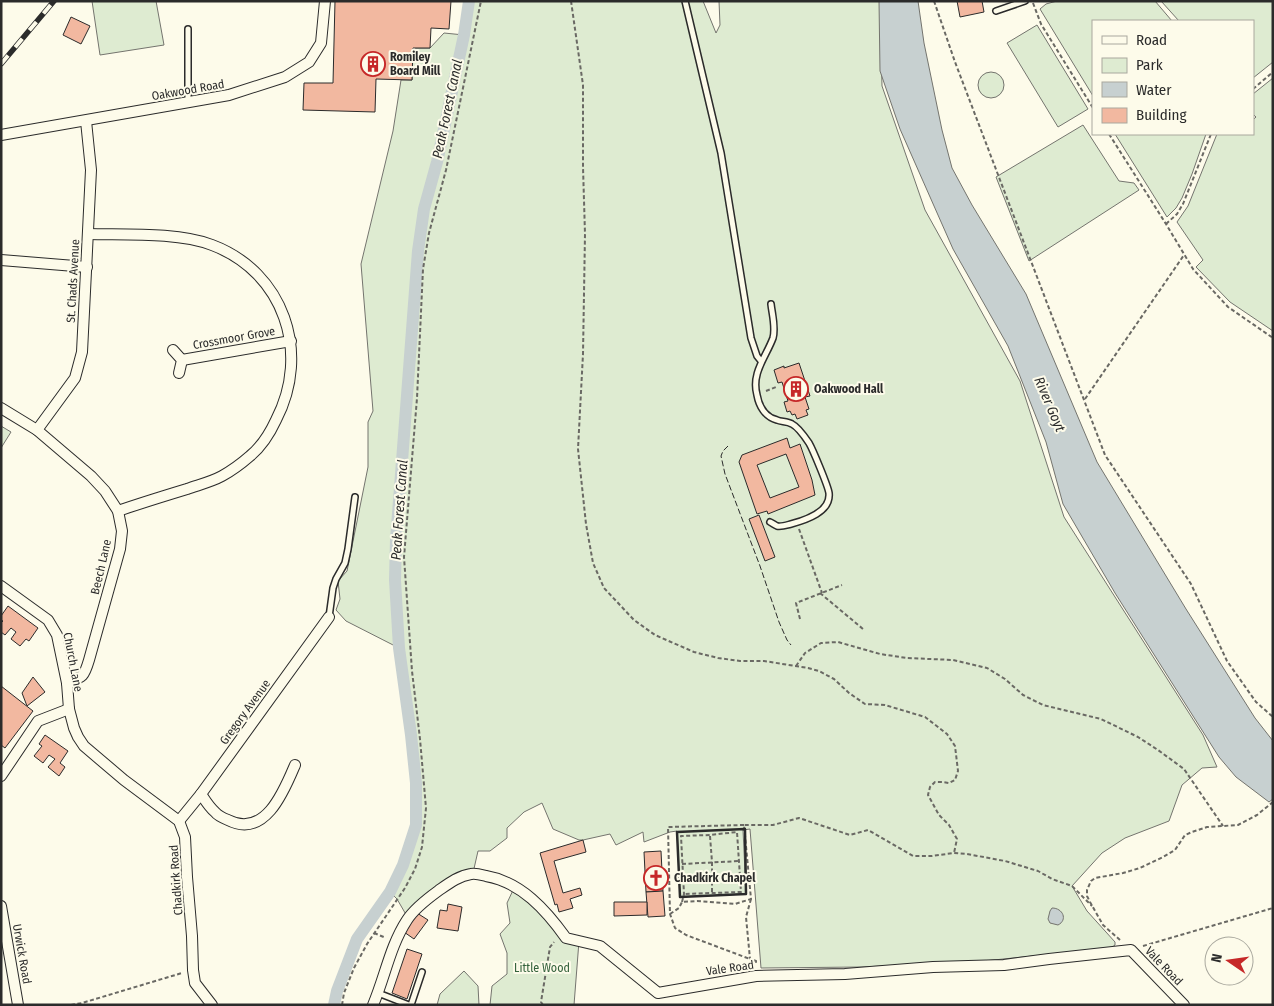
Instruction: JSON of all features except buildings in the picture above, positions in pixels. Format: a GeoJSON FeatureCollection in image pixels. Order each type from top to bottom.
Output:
{"type":"FeatureCollection","features":[{"type":"Feature","properties":{"kind":"street","name":"Oakwood Road"},"geometry":{"type":"LineString","coordinates":[[1,135],[229,96],[285,77],[309,62],[321,43],[325,1]]}},
{"type":"Feature","properties":{"kind":"street","name":"St. Chads Avenue"},"geometry":{"type":"LineString","coordinates":[[37,430],[75,378],[82,352],[91,170],[86,121]]}},
{"type":"Feature","properties":{"kind":"street"},"geometry":{"type":"LineString","coordinates":[[88,234],[162,236],[194,240],[228,252],[246,264],[269,287],[281,307],[291,341],[289,384],[285,398],[280,412],[264,442],[251,456],[222,476],[118,511]]}},
{"type":"Feature","properties":{"kind":"street"},"geometry":{"type":"LineString","coordinates":[[1,260],[86,267]]}},
{"type":"Feature","properties":{"kind":"street","name":"Crossmoor Grove"},"geometry":{"type":"LineString","coordinates":[[182,360],[291,341]]}},
{"type":"Feature","properties":{"kind":"street"},"geometry":{"type":"LineString","coordinates":[[173,350],[182,360],[179,374]]}},
{"type":"Feature","properties":{"kind":"street","name":"Beech Lane"},"geometry":{"type":"LineString","coordinates":[[1,408],[37,430],[91,476],[105,491],[118,511],[122,531],[120,549],[89,660],[85,673],[81,678],[67,683]]}},
{"type":"Feature","properties":{"kind":"street","name":"Church Lane"},"geometry":{"type":"LineString","coordinates":[[3,590],[48,620],[57,635],[67,683],[69,709]]}},
{"type":"Feature","properties":{"kind":"street","name":"Gregory Avenue"},"geometry":{"type":"LineString","coordinates":[[179,821],[201,794],[329,617]]}},
{"type":"Feature","properties":{"kind":"street"},"geometry":{"type":"LineString","coordinates":[[1,776],[38,721],[69,709],[74,728],[84,746],[124,780],[179,821]]}},
{"type":"Feature","properties":{"kind":"street"},"geometry":{"type":"LineString","coordinates":[[201,794],[216,814],[235,824],[249,825],[264,817],[276,804],[295,765]]}},
{"type":"Feature","properties":{"kind":"street","name":"Chadkirk Road"},"geometry":{"type":"LineString","coordinates":[[179,821],[186,837],[193,970],[196,982],[212,1005]]}},
{"type":"Feature","properties":{"kind":"street","name":"Vale Road"},"geometry":{"type":"LineString","coordinates":[[373,1005],[395,942],[408,918],[427,898],[454,880],[473,874],[494,877],[515,886],[536,902],[553,919],[566,938],[600,946],[658,993],[756,976],[846,974],[933,967],[1004,965],[1131,950],[1184,1005]]}},
{"type":"Feature","properties":{"kind":"street","name":"Urwick Road"},"geometry":{"type":"LineString","coordinates":[[2,909],[18,1004]]}},
{"type":"Feature","properties":{"kind":"street"},"geometry":{"type":"LineString","coordinates":[[6,1005],[18,1004]]}},
{"type":"Feature","properties":{"kind":"lane"},"geometry":{"type":"LineString","coordinates":[[685,1],[721,154],[751,338],[757,356],[761,361]]}},
{"type":"Feature","properties":{"kind":"lane"},"geometry":{"type":"LineString","coordinates":[[996,12],[1024,1]]}},
{"type":"Feature","properties":{"kind":"lane"},"geometry":{"type":"LineString","coordinates":[[188,29],[188,102]]}},
{"type":"Feature","properties":{"kind":"lane"},"geometry":{"type":"LineString","coordinates":[[770,522],[776,526],[782,526],[797,522],[815,515],[824,508],[829,500],[829,492],[810,444],[792,424],[775,420],[768,416],[762,409],[756,394],[756,377],[761,361],[773,337],[771,304]]}},
{"type":"Feature","properties":{"kind":"lane"},"geometry":{"type":"LineString","coordinates":[[329,617],[336,579],[345,564],[355,498]]}},
{"type":"Feature","properties":{"kind":"lane"},"geometry":{"type":"LineString","coordinates":[[377,993],[410,1005],[422,972]]}},
{"type":"Feature","properties":{"kind":"path"},"geometry":{"type":"LineString","coordinates":[[342,1005],[344,993],[354,968],[367,944],[405,888],[415,869],[422,847],[426,808],[412,671],[404,557],[417,398],[423,269],[429,233],[446,170],[482,1]]}},
{"type":"Feature","properties":{"kind":"path"},"geometry":{"type":"LineString","coordinates":[[571,1],[583,85],[585,234],[583,354],[578,449],[586,524],[593,563],[604,588],[634,620],[655,635],[694,652],[718,658],[740,661],[764,661],[819,671],[834,679],[865,704],[885,705],[925,718],[948,734],[955,746],[958,771],[955,780],[949,783],[935,782],[930,787],[928,795],[939,815],[957,839],[954,853]]}},
{"type":"Feature","properties":{"kind":"path"},"geometry":{"type":"LineString","coordinates":[[934,1],[954,62],[1106,455],[1192,584],[1226,660],[1256,702],[1273,717]]}},
{"type":"Feature","properties":{"kind":"path"},"geometry":{"type":"LineString","coordinates":[[1033,1],[1041,24],[1092,106]]}},
{"type":"Feature","properties":{"kind":"path"},"geometry":{"type":"LineString","coordinates":[[1254,88],[1273,72]]}},
{"type":"Feature","properties":{"kind":"path"},"geometry":{"type":"LineString","coordinates":[[1110,135],[1193,269],[1228,308],[1273,338]]}},
{"type":"Feature","properties":{"kind":"path"},"geometry":{"type":"LineString","coordinates":[[1166,224],[1177,214],[1183,204],[1211,135]]}},
{"type":"Feature","properties":{"kind":"path"},"geometry":{"type":"LineString","coordinates":[[1084,400],[1184,255]]}},
{"type":"Feature","properties":{"kind":"path"},"geometry":{"type":"LineString","coordinates":[[756,394],[776,387]]}},
{"type":"Feature","properties":{"kind":"path"},"geometry":{"type":"LineString","coordinates":[[797,522],[821,593],[862,629]]}},
{"type":"Feature","properties":{"kind":"path"},"geometry":{"type":"LineString","coordinates":[[800,619],[796,603],[842,585]]}},
{"type":"Feature","properties":{"kind":"path"},"geometry":{"type":"LineString","coordinates":[[796,666],[805,653],[820,643],[838,642],[880,654],[907,658],[953,660],[987,668],[1023,695],[1043,705],[1101,719],[1138,737],[1158,750],[1184,769],[1223,826]]}},
{"type":"Feature","properties":{"kind":"path"},"geometry":{"type":"LineString","coordinates":[[1273,802],[1257,815],[1238,825],[1207,827],[1185,835],[1175,850],[1163,858],[1140,868],[1095,878],[1091,881],[1087,890],[1092,906],[1103,925],[1131,950],[1273,908]]}},
{"type":"Feature","properties":{"kind":"path"},"geometry":{"type":"LineString","coordinates":[[756,976],[756,961],[686,935],[675,928],[670,914],[668,827],[773,826],[799,818],[850,835],[868,830],[912,856],[954,853],[1004,861],[1038,871],[1072,886],[1092,906]]}},
{"type":"Feature","properties":{"kind":"path"},"geometry":{"type":"LineString","coordinates":[[744,825],[751,899],[746,917],[750,959]]}},
{"type":"Feature","properties":{"kind":"path"},"geometry":{"type":"LineString","coordinates":[[670,914],[679,908],[684,894],[681,836],[737,832],[741,892],[684,894]]}},
{"type":"Feature","properties":{"kind":"path"},"geometry":{"type":"LineString","coordinates":[[710,835],[712,893]]}},
{"type":"Feature","properties":{"kind":"path"},"geometry":{"type":"LineString","coordinates":[[682,864],[740,862]]}},
{"type":"Feature","properties":{"kind":"path"},"geometry":{"type":"LineString","coordinates":[[682,902],[697,901],[735,904],[751,899]]}},
{"type":"Feature","properties":{"kind":"path"},"geometry":{"type":"LineString","coordinates":[[543,1005],[541,1002],[550,947]]}},
{"type":"Feature","properties":{"kind":"path"},"geometry":{"type":"LineString","coordinates":[[71,1005],[193,970]]}},
{"type":"Feature","properties":{"kind":"green space"},"geometry":{"type":"Polygon","coordinates":[[[92,1],[156,1],[164,45],[100,55],[92,1]]]}},
{"type":"Feature","properties":{"kind":"green space"},"geometry":{"type":"Polygon","coordinates":[[[469,1],[703,1],[716,33],[720,25],[719,1],[880,1],[882,86],[925,210],[1020,381],[1064,517],[1203,735],[1217,767],[1202,768],[1182,785],[1169,821],[1125,838],[1102,853],[1072,886],[1087,911],[1115,942],[1115,945],[1111,948],[974,962],[861,967],[761,968],[750,829],[743,830],[746,894],[680,897],[677,831],[644,842],[643,832],[616,845],[610,834],[579,840],[553,829],[542,803],[524,812],[507,828],[507,838],[490,851],[478,851],[473,873],[453,880],[408,918],[397,899],[390,892],[403,865],[416,825],[416,783],[399,648],[346,621],[336,610],[340,599],[338,581],[347,571],[368,467],[368,422],[373,411],[361,264],[393,131],[401,80],[412,80],[413,48],[430,48],[444,33],[464,35],[469,1]]]}},
{"type":"Feature","properties":{"kind":"green space"},"geometry":{"type":"Polygon","coordinates":[[[1057,1],[1155,1],[1171,20],[1092,20],[1092,94],[1040,9],[1046,4],[1057,1]]]}},
{"type":"Feature","properties":{"kind":"green space"},"geometry":{"type":"Polygon","coordinates":[[[1161,1],[1273,1],[1273,62],[1254,77],[1254,20],[1178,20],[1161,1]]]}},
{"type":"Feature","properties":{"kind":"green space"},"geometry":{"type":"Polygon","coordinates":[[[1037,25],[1088,109],[1058,127],[1007,43],[1037,25]]]}},
{"type":"Feature","properties":{"kind":"green space"},"geometry":{"type":"Polygon","coordinates":[[[991,72],[1000,76],[1004,85],[1000,94],[991,98],[982,94],[978,85],[982,76],[991,72]]]}},
{"type":"Feature","properties":{"kind":"green space"},"geometry":{"type":"Polygon","coordinates":[[[1273,78],[1273,331],[1230,302],[1196,267],[1203,260],[1177,222],[1188,206],[1217,135],[1254,135],[1254,119],[1256,117],[1254,115],[1254,93],[1273,78]]]}},
{"type":"Feature","properties":{"kind":"green space"},"geometry":{"type":"Polygon","coordinates":[[[1083,125],[1119,181],[1134,183],[1139,190],[1029,261],[996,177],[1083,125]]]}},
{"type":"Feature","properties":{"kind":"green space"},"geometry":{"type":"Polygon","coordinates":[[[1116,135],[1206,135],[1182,198],[1167,217],[1116,135]]]}},
{"type":"Feature","properties":{"kind":"green space"},"geometry":{"type":"Polygon","coordinates":[[[1,426],[11,432],[1,448],[1,426]]]}},
{"type":"Feature","properties":{"kind":"green space","name":"Little Wood"},"geometry":{"type":"Polygon","coordinates":[[[515,886],[566,938],[579,941],[574,1005],[490,1005],[492,986],[507,974],[507,953],[500,934],[510,923],[507,903],[515,886]]]}},
{"type":"Feature","properties":{"kind":"green space"},"geometry":{"type":"Polygon","coordinates":[[[464,971],[478,986],[479,1005],[437,1005],[440,994],[464,971]]]}},
{"type":"Feature","properties":{"kind":"water","name":"River Goyt"},"geometry":{"type":"Polygon","coordinates":[[[879,1],[918,1],[924,43],[952,168],[1026,294],[1097,462],[1186,609],[1255,718],[1273,741],[1273,799],[1269,802],[1236,777],[1219,757],[1115,593],[1063,504],[1046,442],[1008,346],[953,249],[900,129],[880,71],[879,1]]]}},
{"type":"Feature","properties":{"kind":"water"},"geometry":{"type":"Polygon","coordinates":[[[1052,908],[1059,910],[1063,915],[1063,920],[1058,925],[1050,923],[1048,919],[1052,908]]]}},
{"type":"Feature","properties":{"kind":"waterway","name":"Peak Forest Canal"},"geometry":{"type":"LineString","coordinates":[[334,1005],[337,991],[357,939],[390,892],[403,865],[416,825],[416,783],[399,648],[395,580],[396,540],[418,251],[424,209],[437,162],[464,35],[469,1]]}},
{"type":"Feature","properties":{"kind":"railway"},"geometry":{"type":"LineString","coordinates":[[1,64],[54,1]]}},
{"type":"Feature","properties":{"kind":"fence"},"geometry":{"type":"LineString","coordinates":[[728,446],[721,456],[725,474],[779,622],[791,645]]}},
{"type":"Feature","properties":{"kind":"wall"},"geometry":{"type":"LineString","coordinates":[[745,829],[746,894],[680,897],[677,832],[745,829]]}},
{"type":"Feature","properties":{"kind":"place","name":"Romiley Board Mill"},"geometry":{"type":"Point","coordinates":[373,64]}},
{"type":"Feature","properties":{"kind":"place","name":"Oakwood Hall"},"geometry":{"type":"Point","coordinates":[796,389]}},
{"type":"Feature","properties":{"kind":"place","name":"Chadkirk Chapel"},"geometry":{"type":"Point","coordinates":[656,878]}}]}
